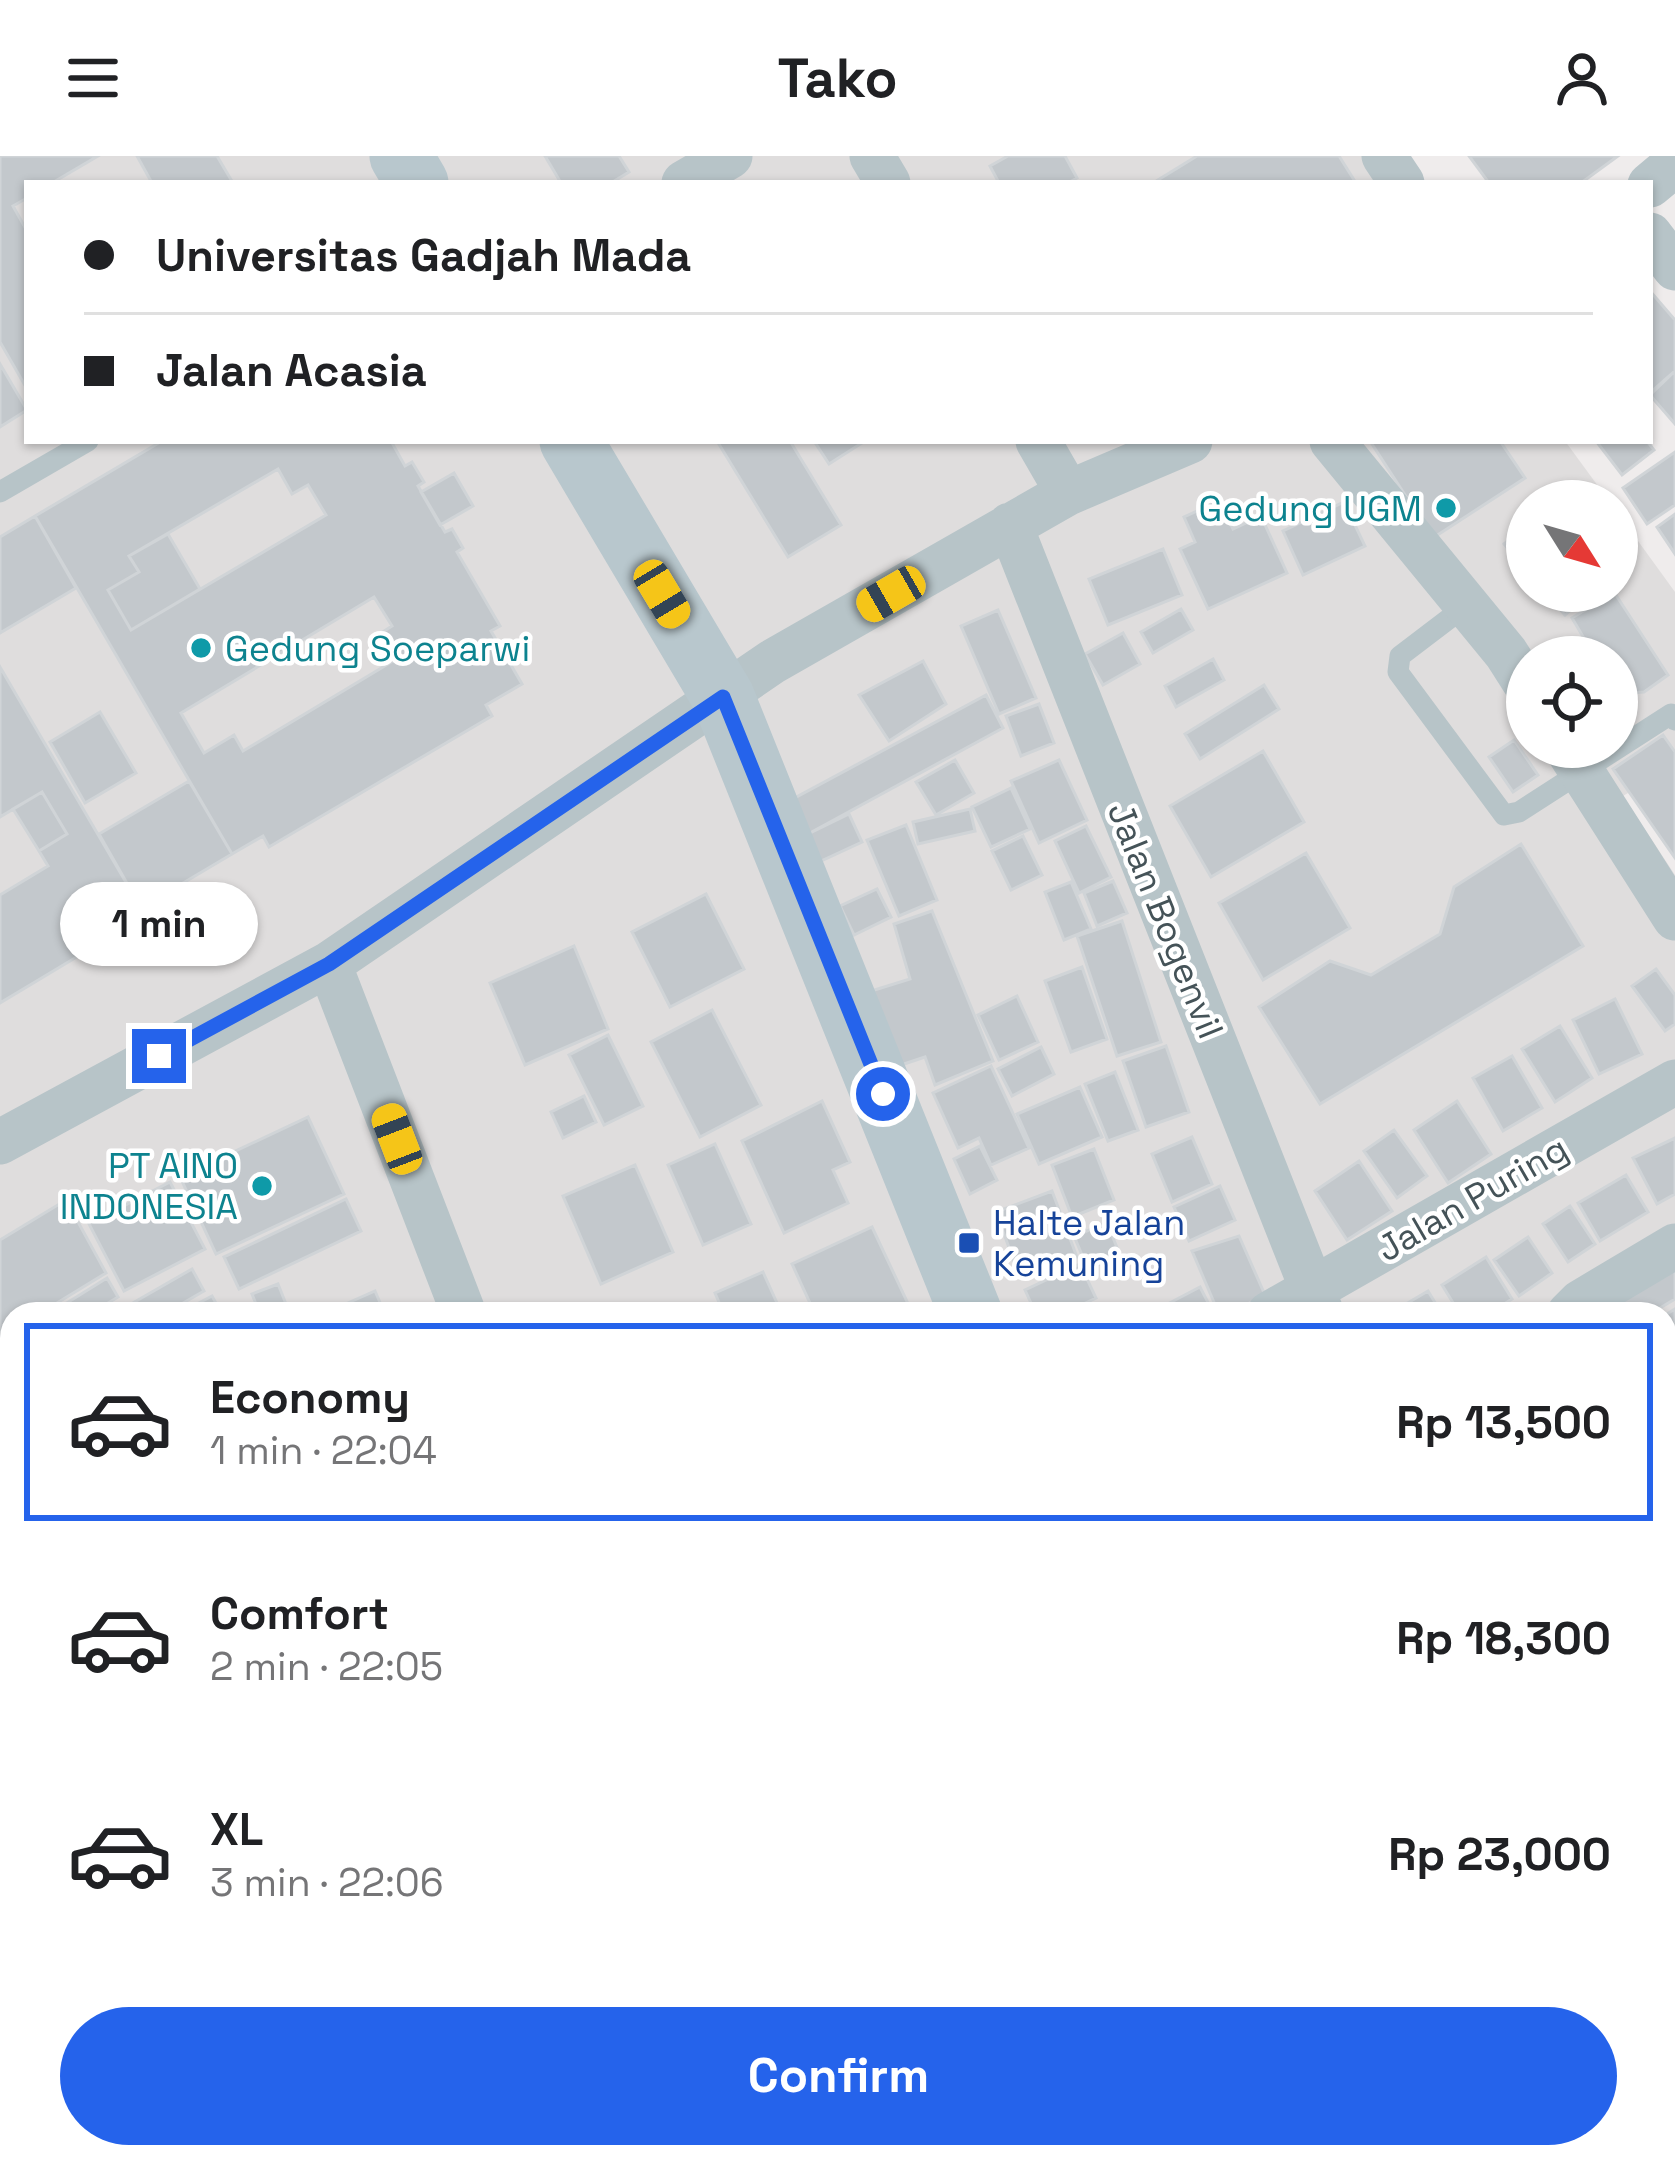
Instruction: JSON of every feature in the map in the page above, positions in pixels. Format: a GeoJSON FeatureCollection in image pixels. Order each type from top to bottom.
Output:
{"type":"FeatureCollection","features":[{"type":"Feature","properties":{"kind":"street"},"geometry":{"type":"LineString","coordinates":[[689,180],[730,156]]}},
{"type":"Feature","properties":{"kind":"street"},"geometry":{"type":"LineString","coordinates":[[1653,239],[1675,268]]}},
{"type":"Feature","properties":{"kind":"street"},"geometry":{"type":"LineString","coordinates":[[573,444],[723,697],[966,1302]]}},
{"type":"Feature","properties":{"kind":"street"},"geometry":{"type":"LineString","coordinates":[[1040,444],[1068,493]]}},
{"type":"Feature","properties":{"kind":"street"},"geometry":{"type":"LineString","coordinates":[[0,1142],[329,964],[772,662],[1068,493],[1183,444]]}},
{"type":"Feature","properties":{"kind":"street"},"geometry":{"type":"LineString","coordinates":[[1334,444],[1506,658]]}},
{"type":"Feature","properties":{"kind":"street","name":"Jalan Bogenvil"},"geometry":{"type":"LineString","coordinates":[[1010,525],[1317,1302]]}},
{"type":"Feature","properties":{"kind":"street"},"geometry":{"type":"LineString","coordinates":[[1579,768],[1675,918]]}},
{"type":"Feature","properties":{"kind":"street"},"geometry":{"type":"LineString","coordinates":[[329,964],[459,1302]]}},
{"type":"Feature","properties":{"kind":"street","name":"Jalan Puring"},"geometry":{"type":"LineString","coordinates":[[1317,1302],[1675,1082]]}},
{"type":"Feature","properties":{"kind":"street"},"geometry":{"type":"LineString","coordinates":[[1591,1302],[1675,1246]]}},
{"type":"Feature","properties":{"kind":"lane"},"geometry":{"type":"LineString","coordinates":[[0,492],[83,444]]}},
{"type":"Feature","properties":{"kind":"lane"},"geometry":{"type":"LineString","coordinates":[[1467,605],[1400,656],[1398,672],[1504,815],[1519,812],[1564,768]]}},
{"type":"Feature","properties":{"kind":"lane"},"geometry":{"type":"LineString","coordinates":[[1638,729],[1671,714],[1675,720]]}},
{"type":"Feature","properties":{"kind":"shaded area"},"geometry":{"type":"Polygon","coordinates":[[[0,156],[1368,156],[1383,180],[24,180],[24,444],[1567,444],[1594,480],[1506,480],[1506,612],[1638,612],[1638,541],[1675,592],[1675,765],[1623,796],[1675,875],[1675,1302],[0,1302],[0,156]]]}},
{"type":"Feature","properties":{"kind":"building"},"geometry":{"type":"Polygon","coordinates":[[[0,156],[98,156],[57,180],[24,180],[24,200],[13,206],[24,226],[24,384],[0,342],[0,156]]]}},
{"type":"Feature","properties":{"kind":"building"},"geometry":{"type":"Polygon","coordinates":[[[137,156],[217,156],[231,180],[150,180],[137,156]]]}},
{"type":"Feature","properties":{"kind":"building"},"geometry":{"type":"Polygon","coordinates":[[[545,156],[619,156],[629,172],[616,180],[559,180],[545,156]]]}},
{"type":"Feature","properties":{"kind":"building"},"geometry":{"type":"Polygon","coordinates":[[[1008,156],[1065,156],[1077,178],[997,180],[990,166],[1008,156]]]}},
{"type":"Feature","properties":{"kind":"building"},"geometry":{"type":"Polygon","coordinates":[[[1197,156],[1339,156],[1354,180],[1158,180],[1197,156]]]}},
{"type":"Feature","properties":{"kind":"building"},"geometry":{"type":"Polygon","coordinates":[[[1469,156],[1618,156],[1585,180],[1487,180],[1469,156]]]}},
{"type":"Feature","properties":{"kind":"building"},"geometry":{"type":"Polygon","coordinates":[[[1653,294],[1675,320],[1675,371],[1653,390],[1653,294]]]}},
{"type":"Feature","properties":{"kind":"building"},"geometry":{"type":"Polygon","coordinates":[[[0,364],[24,412],[0,427],[0,364]]]}},
{"type":"Feature","properties":{"kind":"building"},"geometry":{"type":"Polygon","coordinates":[[[1675,371],[1675,424],[1653,398],[1653,392],[1675,371]]]}},
{"type":"Feature","properties":{"kind":"building","name":"Gedung Soeparwi"},"geometry":{"type":"Polygon","coordinates":[[[157,444],[393,444],[405,466],[412,462],[424,482],[418,486],[445,532],[452,529],[463,548],[457,552],[500,626],[491,631],[522,684],[486,705],[492,716],[269,847],[263,836],[232,854],[35,516],[157,444]],[[278,469],[129,556],[139,572],[108,590],[131,630],[326,515],[308,485],[292,494],[278,469]],[[374,597],[181,713],[204,753],[234,735],[243,751],[393,661],[378,635],[392,626],[374,597]]]}},
{"type":"Feature","properties":{"kind":"building"},"geometry":{"type":"Polygon","coordinates":[[[719,444],[792,444],[841,525],[788,557],[719,444]]]}},
{"type":"Feature","properties":{"kind":"building"},"geometry":{"type":"Polygon","coordinates":[[[816,444],[860,444],[829,464],[816,444]]]}},
{"type":"Feature","properties":{"kind":"building","name":"Gedung UGM"},"geometry":{"type":"Polygon","coordinates":[[[1372,444],[1502,444],[1525,478],[1506,480],[1506,490],[1433,538],[1372,444]]]}},
{"type":"Feature","properties":{"kind":"building"},"geometry":{"type":"Polygon","coordinates":[[[1598,444],[1649,444],[1654,450],[1622,475],[1598,444]]]}},
{"type":"Feature","properties":{"kind":"building"},"geometry":{"type":"Polygon","coordinates":[[[1675,452],[1675,505],[1647,524],[1638,510],[1635,480],[1675,452]]]}},
{"type":"Feature","properties":{"kind":"building"},"geometry":{"type":"Polygon","coordinates":[[[454,473],[473,506],[440,525],[421,492],[454,473]]]}},
{"type":"Feature","properties":{"kind":"building"},"geometry":{"type":"Polygon","coordinates":[[[1219,501],[1233,529],[1261,516],[1287,573],[1208,609],[1180,549],[1195,542],[1184,517],[1219,501]]]}},
{"type":"Feature","properties":{"kind":"building","name":"Gedung UGM"},"geometry":{"type":"Polygon","coordinates":[[[1344,502],[1365,546],[1303,575],[1283,531],[1344,502]]]}},
{"type":"Feature","properties":{"kind":"building"},"geometry":{"type":"Polygon","coordinates":[[[1675,514],[1675,554],[1657,527],[1675,514]]]}},
{"type":"Feature","properties":{"kind":"building"},"geometry":{"type":"Polygon","coordinates":[[[35,516],[76,588],[0,633],[0,537],[35,516]]]}},
{"type":"Feature","properties":{"kind":"building"},"geometry":{"type":"Polygon","coordinates":[[[168,534],[200,589],[131,630],[108,590],[139,572],[129,556],[168,534]]]}},
{"type":"Feature","properties":{"kind":"building"},"geometry":{"type":"Polygon","coordinates":[[[1163,549],[1182,595],[1108,625],[1089,579],[1163,549]]]}},
{"type":"Feature","properties":{"kind":"building"},"geometry":{"type":"Polygon","coordinates":[[[1181,609],[1193,630],[1153,653],[1141,632],[1181,609]]]}},
{"type":"Feature","properties":{"kind":"building"},"geometry":{"type":"Polygon","coordinates":[[[998,610],[1036,698],[999,714],[961,626],[998,610]]]}},
{"type":"Feature","properties":{"kind":"building"},"geometry":{"type":"Polygon","coordinates":[[[1582,612],[1627,612],[1668,675],[1638,692],[1638,636],[1583,636],[1572,618],[1582,612]]]}},
{"type":"Feature","properties":{"kind":"building"},"geometry":{"type":"Polygon","coordinates":[[[1123,633],[1140,664],[1103,685],[1085,654],[1123,633]]]}},
{"type":"Feature","properties":{"kind":"building"},"geometry":{"type":"Polygon","coordinates":[[[1213,659],[1224,680],[1176,707],[1165,686],[1213,659]]]}},
{"type":"Feature","properties":{"kind":"building"},"geometry":{"type":"Polygon","coordinates":[[[923,661],[946,704],[889,741],[859,695],[923,661]]]}},
{"type":"Feature","properties":{"kind":"building"},"geometry":{"type":"Polygon","coordinates":[[[0,667],[141,908],[111,925],[115,934],[0,1003],[0,895],[48,866],[39,851],[67,834],[42,792],[0,817],[0,667]]]}},
{"type":"Feature","properties":{"kind":"building"},"geometry":{"type":"Polygon","coordinates":[[[1264,685],[1279,709],[1200,759],[1185,734],[1264,685]]]}},
{"type":"Feature","properties":{"kind":"building"},"geometry":{"type":"Polygon","coordinates":[[[986,695],[1003,728],[808,834],[791,800],[986,695]]]}},
{"type":"Feature","properties":{"kind":"building"},"geometry":{"type":"Polygon","coordinates":[[[1039,704],[1054,743],[1021,756],[1006,716],[1039,704]]]}},
{"type":"Feature","properties":{"kind":"building"},"geometry":{"type":"Polygon","coordinates":[[[100,712],[136,773],[85,803],[50,742],[100,712]]]}},
{"type":"Feature","properties":{"kind":"building"},"geometry":{"type":"Polygon","coordinates":[[[1663,735],[1675,752],[1675,858],[1613,769],[1638,768],[1638,752],[1663,735]]]}},
{"type":"Feature","properties":{"kind":"building"},"geometry":{"type":"Polygon","coordinates":[[[1506,745],[1506,768],[1533,768],[1538,775],[1513,792],[1489,757],[1506,745]]]}},
{"type":"Feature","properties":{"kind":"building"},"geometry":{"type":"Polygon","coordinates":[[[1263,751],[1304,822],[1211,877],[1170,806],[1263,751]]]}},
{"type":"Feature","properties":{"kind":"building"},"geometry":{"type":"Polygon","coordinates":[[[955,760],[974,793],[936,815],[916,782],[955,760]]]}},
{"type":"Feature","properties":{"kind":"building"},"geometry":{"type":"Polygon","coordinates":[[[1059,760],[1087,820],[1039,843],[1011,781],[1059,760]]]}},
{"type":"Feature","properties":{"kind":"building"},"geometry":{"type":"Polygon","coordinates":[[[189,781],[232,854],[141,908],[99,834],[189,781]]]}},
{"type":"Feature","properties":{"kind":"building"},"geometry":{"type":"Polygon","coordinates":[[[1011,788],[1030,829],[991,847],[972,807],[1011,788]]]}},
{"type":"Feature","properties":{"kind":"building"},"geometry":{"type":"Polygon","coordinates":[[[42,792],[67,834],[39,851],[13,809],[42,792]]]}},
{"type":"Feature","properties":{"kind":"building"},"geometry":{"type":"Polygon","coordinates":[[[970,809],[975,831],[918,844],[913,822],[970,809]]]}},
{"type":"Feature","properties":{"kind":"building"},"geometry":{"type":"Polygon","coordinates":[[[849,814],[862,842],[821,861],[808,834],[849,814]]]}},
{"type":"Feature","properties":{"kind":"building"},"geometry":{"type":"Polygon","coordinates":[[[906,825],[937,900],[899,916],[867,840],[906,825]]]}},
{"type":"Feature","properties":{"kind":"building"},"geometry":{"type":"Polygon","coordinates":[[[1086,826],[1111,877],[1079,893],[1055,841],[1086,826]]]}},
{"type":"Feature","properties":{"kind":"building"},"geometry":{"type":"Polygon","coordinates":[[[1023,836],[1042,875],[1011,890],[992,851],[1023,836]]]}},
{"type":"Feature","properties":{"kind":"building"},"geometry":{"type":"Polygon","coordinates":[[[1521,844],[1583,946],[1320,1104],[1259,1007],[1330,961],[1371,975],[1440,934],[1454,887],[1521,844]]]}},
{"type":"Feature","properties":{"kind":"building"},"geometry":{"type":"Polygon","coordinates":[[[1306,853],[1350,928],[1263,980],[1219,903],[1306,853]]]}},
{"type":"Feature","properties":{"kind":"building"},"geometry":{"type":"Polygon","coordinates":[[[1113,881],[1127,913],[1097,926],[1084,893],[1113,881]]]}},
{"type":"Feature","properties":{"kind":"building"},"geometry":{"type":"Polygon","coordinates":[[[1071,882],[1091,929],[1064,940],[1045,892],[1071,882]]]}},
{"type":"Feature","properties":{"kind":"building"},"geometry":{"type":"Polygon","coordinates":[[[877,889],[891,917],[854,935],[840,906],[877,889]]]}},
{"type":"Feature","properties":{"kind":"building"},"geometry":{"type":"Polygon","coordinates":[[[706,894],[744,969],[670,1007],[632,932],[706,894]]]}},
{"type":"Feature","properties":{"kind":"building"},"geometry":{"type":"Polygon","coordinates":[[[141,908],[151,924],[91,957],[87,951],[115,934],[111,925],[141,908]]]}},
{"type":"Feature","properties":{"kind":"building"},"geometry":{"type":"Polygon","coordinates":[[[932,911],[993,1061],[935,1085],[925,1057],[895,1067],[868,992],[910,979],[894,924],[932,911]]]}},
{"type":"Feature","properties":{"kind":"building"},"geometry":{"type":"Polygon","coordinates":[[[1122,921],[1161,1042],[1117,1056],[1077,936],[1122,921]]]}},
{"type":"Feature","properties":{"kind":"building"},"geometry":{"type":"Polygon","coordinates":[[[574,946],[608,1029],[525,1065],[490,983],[574,946]]]}},
{"type":"Feature","properties":{"kind":"building"},"geometry":{"type":"Polygon","coordinates":[[[1082,967],[1107,1039],[1071,1052],[1045,981],[1082,967]]]}},
{"type":"Feature","properties":{"kind":"building"},"geometry":{"type":"Polygon","coordinates":[[[1656,969],[1675,995],[1675,1024],[1665,1031],[1632,986],[1656,969]]]}},
{"type":"Feature","properties":{"kind":"building"},"geometry":{"type":"Polygon","coordinates":[[[1017,996],[1038,1042],[999,1060],[978,1015],[1017,996]]]}},
{"type":"Feature","properties":{"kind":"building"},"geometry":{"type":"Polygon","coordinates":[[[1615,999],[1642,1054],[1599,1074],[1573,1020],[1615,999]]]}},
{"type":"Feature","properties":{"kind":"building"},"geometry":{"type":"Polygon","coordinates":[[[712,1010],[761,1105],[700,1137],[651,1042],[712,1010]]]}},
{"type":"Feature","properties":{"kind":"building"},"geometry":{"type":"Polygon","coordinates":[[[1560,1026],[1592,1078],[1555,1102],[1522,1049],[1560,1026]]]}},
{"type":"Feature","properties":{"kind":"building"},"geometry":{"type":"Polygon","coordinates":[[[608,1035],[643,1106],[604,1125],[569,1055],[608,1035]]]}},
{"type":"Feature","properties":{"kind":"building"},"geometry":{"type":"Polygon","coordinates":[[[1166,1046],[1189,1112],[1146,1127],[1123,1061],[1166,1046]]]}},
{"type":"Feature","properties":{"kind":"building"},"geometry":{"type":"Polygon","coordinates":[[[1041,1047],[1054,1074],[1012,1096],[998,1069],[1041,1047]]]}},
{"type":"Feature","properties":{"kind":"building"},"geometry":{"type":"Polygon","coordinates":[[[1512,1056],[1542,1108],[1503,1131],[1473,1078],[1512,1056]]]}},
{"type":"Feature","properties":{"kind":"building"},"geometry":{"type":"Polygon","coordinates":[[[991,1066],[1029,1148],[991,1165],[979,1138],[958,1148],[933,1093],[991,1066]]]}},
{"type":"Feature","properties":{"kind":"building"},"geometry":{"type":"Polygon","coordinates":[[[1115,1072],[1138,1130],[1108,1141],[1085,1084],[1115,1072]]]}},
{"type":"Feature","properties":{"kind":"building"},"geometry":{"type":"Polygon","coordinates":[[[1080,1087],[1102,1137],[1039,1164],[1017,1114],[1080,1087]]]}},
{"type":"Feature","properties":{"kind":"building"},"geometry":{"type":"Polygon","coordinates":[[[584,1096],[596,1122],[563,1138],[551,1112],[584,1096]]]}},
{"type":"Feature","properties":{"kind":"building"},"geometry":{"type":"Polygon","coordinates":[[[822,1101],[850,1162],[833,1170],[848,1203],[784,1233],[742,1141],[822,1101]]]}},
{"type":"Feature","properties":{"kind":"building"},"geometry":{"type":"Polygon","coordinates":[[[1457,1101],[1491,1154],[1448,1183],[1414,1130],[1457,1101]]]}},
{"type":"Feature","properties":{"kind":"building","name":"PT AINO INDONESIA"},"geometry":{"type":"Polygon","coordinates":[[[308,1117],[344,1194],[216,1254],[180,1177],[308,1117]]]}},
{"type":"Feature","properties":{"kind":"building"},"geometry":{"type":"Polygon","coordinates":[[[1394,1130],[1427,1176],[1397,1198],[1364,1151],[1394,1130]]]}},
{"type":"Feature","properties":{"kind":"building"},"geometry":{"type":"Polygon","coordinates":[[[1192,1137],[1212,1184],[1172,1202],[1152,1154],[1192,1137]]]}},
{"type":"Feature","properties":{"kind":"building"},"geometry":{"type":"Polygon","coordinates":[[[1675,1138],[1675,1194],[1657,1204],[1633,1158],[1675,1138]]]}},
{"type":"Feature","properties":{"kind":"building"},"geometry":{"type":"Polygon","coordinates":[[[715,1144],[751,1224],[703,1245],[668,1165],[715,1144]]]}},
{"type":"Feature","properties":{"kind":"building"},"geometry":{"type":"Polygon","coordinates":[[[980,1146],[997,1180],[970,1194],[954,1159],[980,1146]]]}},
{"type":"Feature","properties":{"kind":"building"},"geometry":{"type":"Polygon","coordinates":[[[1094,1149],[1114,1200],[1072,1217],[1052,1165],[1094,1149]]]}},
{"type":"Feature","properties":{"kind":"building"},"geometry":{"type":"Polygon","coordinates":[[[1359,1161],[1392,1211],[1347,1240],[1315,1191],[1359,1161]]]}},
{"type":"Feature","properties":{"kind":"building"},"geometry":{"type":"Polygon","coordinates":[[[635,1165],[673,1252],[601,1284],[563,1196],[635,1165]]]}},
{"type":"Feature","properties":{"kind":"building"},"geometry":{"type":"Polygon","coordinates":[[[1626,1175],[1648,1212],[1600,1241],[1578,1203],[1626,1175]]]}},
{"type":"Feature","properties":{"kind":"building"},"geometry":{"type":"Polygon","coordinates":[[[170,1182],[205,1249],[124,1291],[89,1224],[170,1182]]]}},
{"type":"Feature","properties":{"kind":"building"},"geometry":{"type":"Polygon","coordinates":[[[1220,1186],[1235,1220],[1189,1241],[1174,1207],[1220,1186]]]}},
{"type":"Feature","properties":{"kind":"building"},"geometry":{"type":"Polygon","coordinates":[[[1052,1191],[1077,1257],[1020,1278],[996,1212],[1052,1191]]]}},
{"type":"Feature","properties":{"kind":"building"},"geometry":{"type":"Polygon","coordinates":[[[346,1199],[361,1231],[239,1289],[224,1257],[346,1199]]]}},
{"type":"Feature","properties":{"kind":"building"},"geometry":{"type":"Polygon","coordinates":[[[66,1200],[106,1273],[59,1302],[0,1302],[0,1240],[66,1200]]]}},
{"type":"Feature","properties":{"kind":"building"},"geometry":{"type":"Polygon","coordinates":[[[1570,1206],[1595,1244],[1568,1262],[1543,1224],[1570,1206]]]}},
{"type":"Feature","properties":{"kind":"building"},"geometry":{"type":"Polygon","coordinates":[[[1107,1223],[1120,1255],[1088,1269],[1074,1236],[1107,1223]]]}},
{"type":"Feature","properties":{"kind":"building"},"geometry":{"type":"Polygon","coordinates":[[[872,1227],[907,1302],[809,1302],[792,1264],[872,1227]]]}},
{"type":"Feature","properties":{"kind":"building"},"geometry":{"type":"Polygon","coordinates":[[[1239,1236],[1265,1295],[1251,1302],[1214,1302],[1192,1251],[1239,1236]]]}},
{"type":"Feature","properties":{"kind":"building"},"geometry":{"type":"Polygon","coordinates":[[[1528,1237],[1552,1273],[1519,1296],[1494,1260],[1528,1237]]]}},
{"type":"Feature","properties":{"kind":"building"},"geometry":{"type":"Polygon","coordinates":[[[1486,1257],[1512,1299],[1453,1302],[1442,1285],[1486,1257]]]}},
{"type":"Feature","properties":{"kind":"building"},"geometry":{"type":"Polygon","coordinates":[[[1080,1264],[1096,1298],[1030,1302],[1025,1290],[1080,1264]]]}},
{"type":"Feature","properties":{"kind":"building"},"geometry":{"type":"Polygon","coordinates":[[[1675,1267],[1675,1299],[1620,1302],[1675,1267]]]}},
{"type":"Feature","properties":{"kind":"building"},"geometry":{"type":"Polygon","coordinates":[[[192,1269],[204,1291],[185,1302],[134,1302],[192,1269]]]}},
{"type":"Feature","properties":{"kind":"building"},"geometry":{"type":"Polygon","coordinates":[[[763,1272],[777,1302],[719,1302],[715,1293],[763,1272]]]}},
{"type":"Feature","properties":{"kind":"building"},"geometry":{"type":"Polygon","coordinates":[[[107,1278],[118,1297],[110,1302],[68,1302],[107,1278]]]}},
{"type":"Feature","properties":{"kind":"building"},"geometry":{"type":"Polygon","coordinates":[[[278,1284],[285,1302],[255,1302],[252,1294],[278,1284]]]}},
{"type":"Feature","properties":{"kind":"building"},"geometry":{"type":"Polygon","coordinates":[[[1200,1287],[1208,1302],[1171,1302],[1200,1287]]]}},
{"type":"Feature","properties":{"kind":"building"},"geometry":{"type":"Polygon","coordinates":[[[375,1291],[380,1302],[350,1302],[375,1291]]]}},
{"type":"Feature","properties":{"kind":"building"},"geometry":{"type":"Polygon","coordinates":[[[1428,1291],[1435,1302],[1409,1302],[1428,1291]]]}},
{"type":"Feature","properties":{"kind":"place","name":"Gedung UGM"},"geometry":{"type":"Point","coordinates":[1446,508]}},
{"type":"Feature","properties":{"kind":"place","name":"Gedung Soeparwi"},"geometry":{"type":"Point","coordinates":[201,648]}},
{"type":"Feature","properties":{"kind":"place","name":"PT AINO INDONESIA"},"geometry":{"type":"Point","coordinates":[262,1186]}},
{"type":"Feature","properties":{"kind":"place","name":"Halte Jalan Kemuning"},"geometry":{"type":"Point","coordinates":[969,1243]}},
{"type":"Feature","properties":{"kind":"route"},"geometry":{"type":"LineString","coordinates":[[159,1056],[329,964],[723,697],[883,1094]]}}]}
